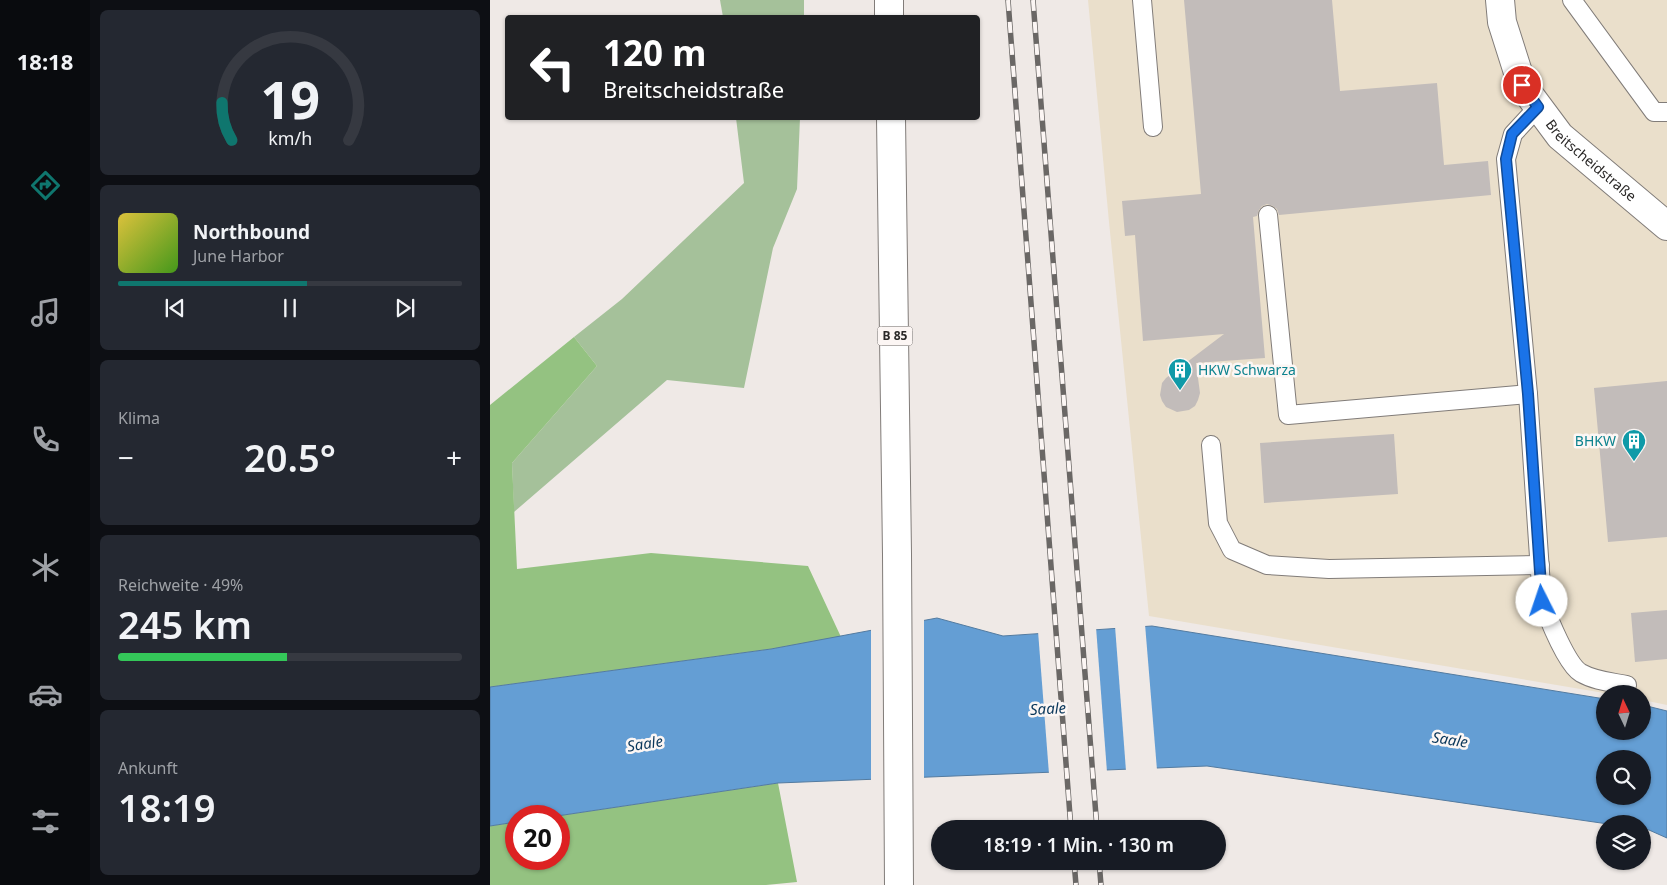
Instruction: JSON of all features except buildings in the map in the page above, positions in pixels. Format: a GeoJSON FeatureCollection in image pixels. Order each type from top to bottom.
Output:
{"type":"FeatureCollection","features":[{"type":"Feature","properties":{"kind":"main road"},"geometry":{"type":"LineString","coordinates":[[889,0],[889,15]]}},
{"type":"Feature","properties":{"kind":"main road","name":"Breitscheidstraße"},"geometry":{"type":"LineString","coordinates":[[1500,0],[1502,22],[1522,85],[1538,107],[1560,136],[1667,226]]}},
{"type":"Feature","properties":{"kind":"main road","name":"B 85"},"geometry":{"type":"LineString","coordinates":[[892,120],[899,885]]}},
{"type":"Feature","properties":{"kind":"lane"},"geometry":{"type":"LineString","coordinates":[[1142,0],[1153,127]]}},
{"type":"Feature","properties":{"kind":"lane"},"geometry":{"type":"LineString","coordinates":[[1572,0],[1654,112],[1667,112]]}},
{"type":"Feature","properties":{"kind":"lane"},"geometry":{"type":"LineString","coordinates":[[1538,107],[1512,134],[1506,159],[1528,394],[1542,601],[1552,629],[1579,672],[1595,680],[1627,685]]}},
{"type":"Feature","properties":{"kind":"lane"},"geometry":{"type":"LineString","coordinates":[[1268,215],[1288,415],[1528,394]]}},
{"type":"Feature","properties":{"kind":"lane"},"geometry":{"type":"LineString","coordinates":[[1211,445],[1218,523],[1232,550],[1267,565],[1338,569],[1540,565]]}},
{"type":"Feature","properties":{"kind":"shaded area"},"geometry":{"type":"Polygon","coordinates":[[[1088,0],[1667,0],[1667,705],[1651,702],[1651,685],[1596,685],[1596,692],[1149,616],[1088,0]]]}},
{"type":"Feature","properties":{"kind":"green space"},"geometry":{"type":"Polygon","coordinates":[[[720,0],[804,0],[804,15],[723,15],[720,0]]]}},
{"type":"Feature","properties":{"kind":"green space"},"geometry":{"type":"Polygon","coordinates":[[[736,120],[800,120],[797,189],[773,248],[744,388],[667,380],[514,512],[512,463],[597,366],[574,337],[622,299],[744,183],[736,120]]]}},
{"type":"Feature","properties":{"kind":"green space"},"geometry":{"type":"Polygon","coordinates":[[[574,337],[597,366],[512,463],[517,569],[651,553],[808,566],[841,637],[771,649],[490,687],[490,405],[574,337]]]}},
{"type":"Feature","properties":{"kind":"green space"},"geometry":{"type":"Polygon","coordinates":[[[778,783],[797,882],[766,885],[490,885],[490,826],[505,824],[505,870],[570,870],[570,814],[778,783]]]}},
{"type":"Feature","properties":{"kind":"water","name":"Saale"},"geometry":{"type":"Polygon","coordinates":[[[937,618],[1003,636],[1152,626],[1596,698],[1596,740],[1651,740],[1651,707],[1667,711],[1667,838],[1651,831],[1651,815],[1596,815],[1596,822],[1207,766],[778,783],[570,814],[570,805],[505,805],[505,824],[490,826],[490,687],[771,649],[937,618]]]}},
{"type":"Feature","properties":{"kind":"pier"},"geometry":{"type":"Polygon","coordinates":[[[924,618],[924,779],[871,781],[871,628],[924,618]]]}},
{"type":"Feature","properties":{"kind":"pier"},"geometry":{"type":"Polygon","coordinates":[[[1145,624],[1157,770],[1126,771],[1115,626],[1145,624]]]}},
{"type":"Feature","properties":{"kind":"pier"},"geometry":{"type":"Polygon","coordinates":[[[1096,627],[1107,772],[1049,774],[1038,631],[1096,627]]]}},
{"type":"Feature","properties":{"kind":"railway"},"geometry":{"type":"LineString","coordinates":[[1008,0],[1070,820]]}},
{"type":"Feature","properties":{"kind":"railway"},"geometry":{"type":"LineString","coordinates":[[1033,0],[1096,820]]}},
{"type":"Feature","properties":{"kind":"railway"},"geometry":{"type":"LineString","coordinates":[[1075,870],[1076,885]]}},
{"type":"Feature","properties":{"kind":"railway"},"geometry":{"type":"LineString","coordinates":[[1100,870],[1101,885]]}},
{"type":"Feature","properties":{"kind":"place","name":"HKW Schwarza"},"geometry":{"type":"Point","coordinates":[1180,391]}},
{"type":"Feature","properties":{"kind":"place","name":"BHKW"},"geometry":{"type":"Point","coordinates":[1634,462]}},
{"type":"Feature","properties":{"kind":"route"},"geometry":{"type":"LineString","coordinates":[[1522,85],[1538,107],[1512,134],[1506,159],[1528,394],[1542,601]]}}]}
